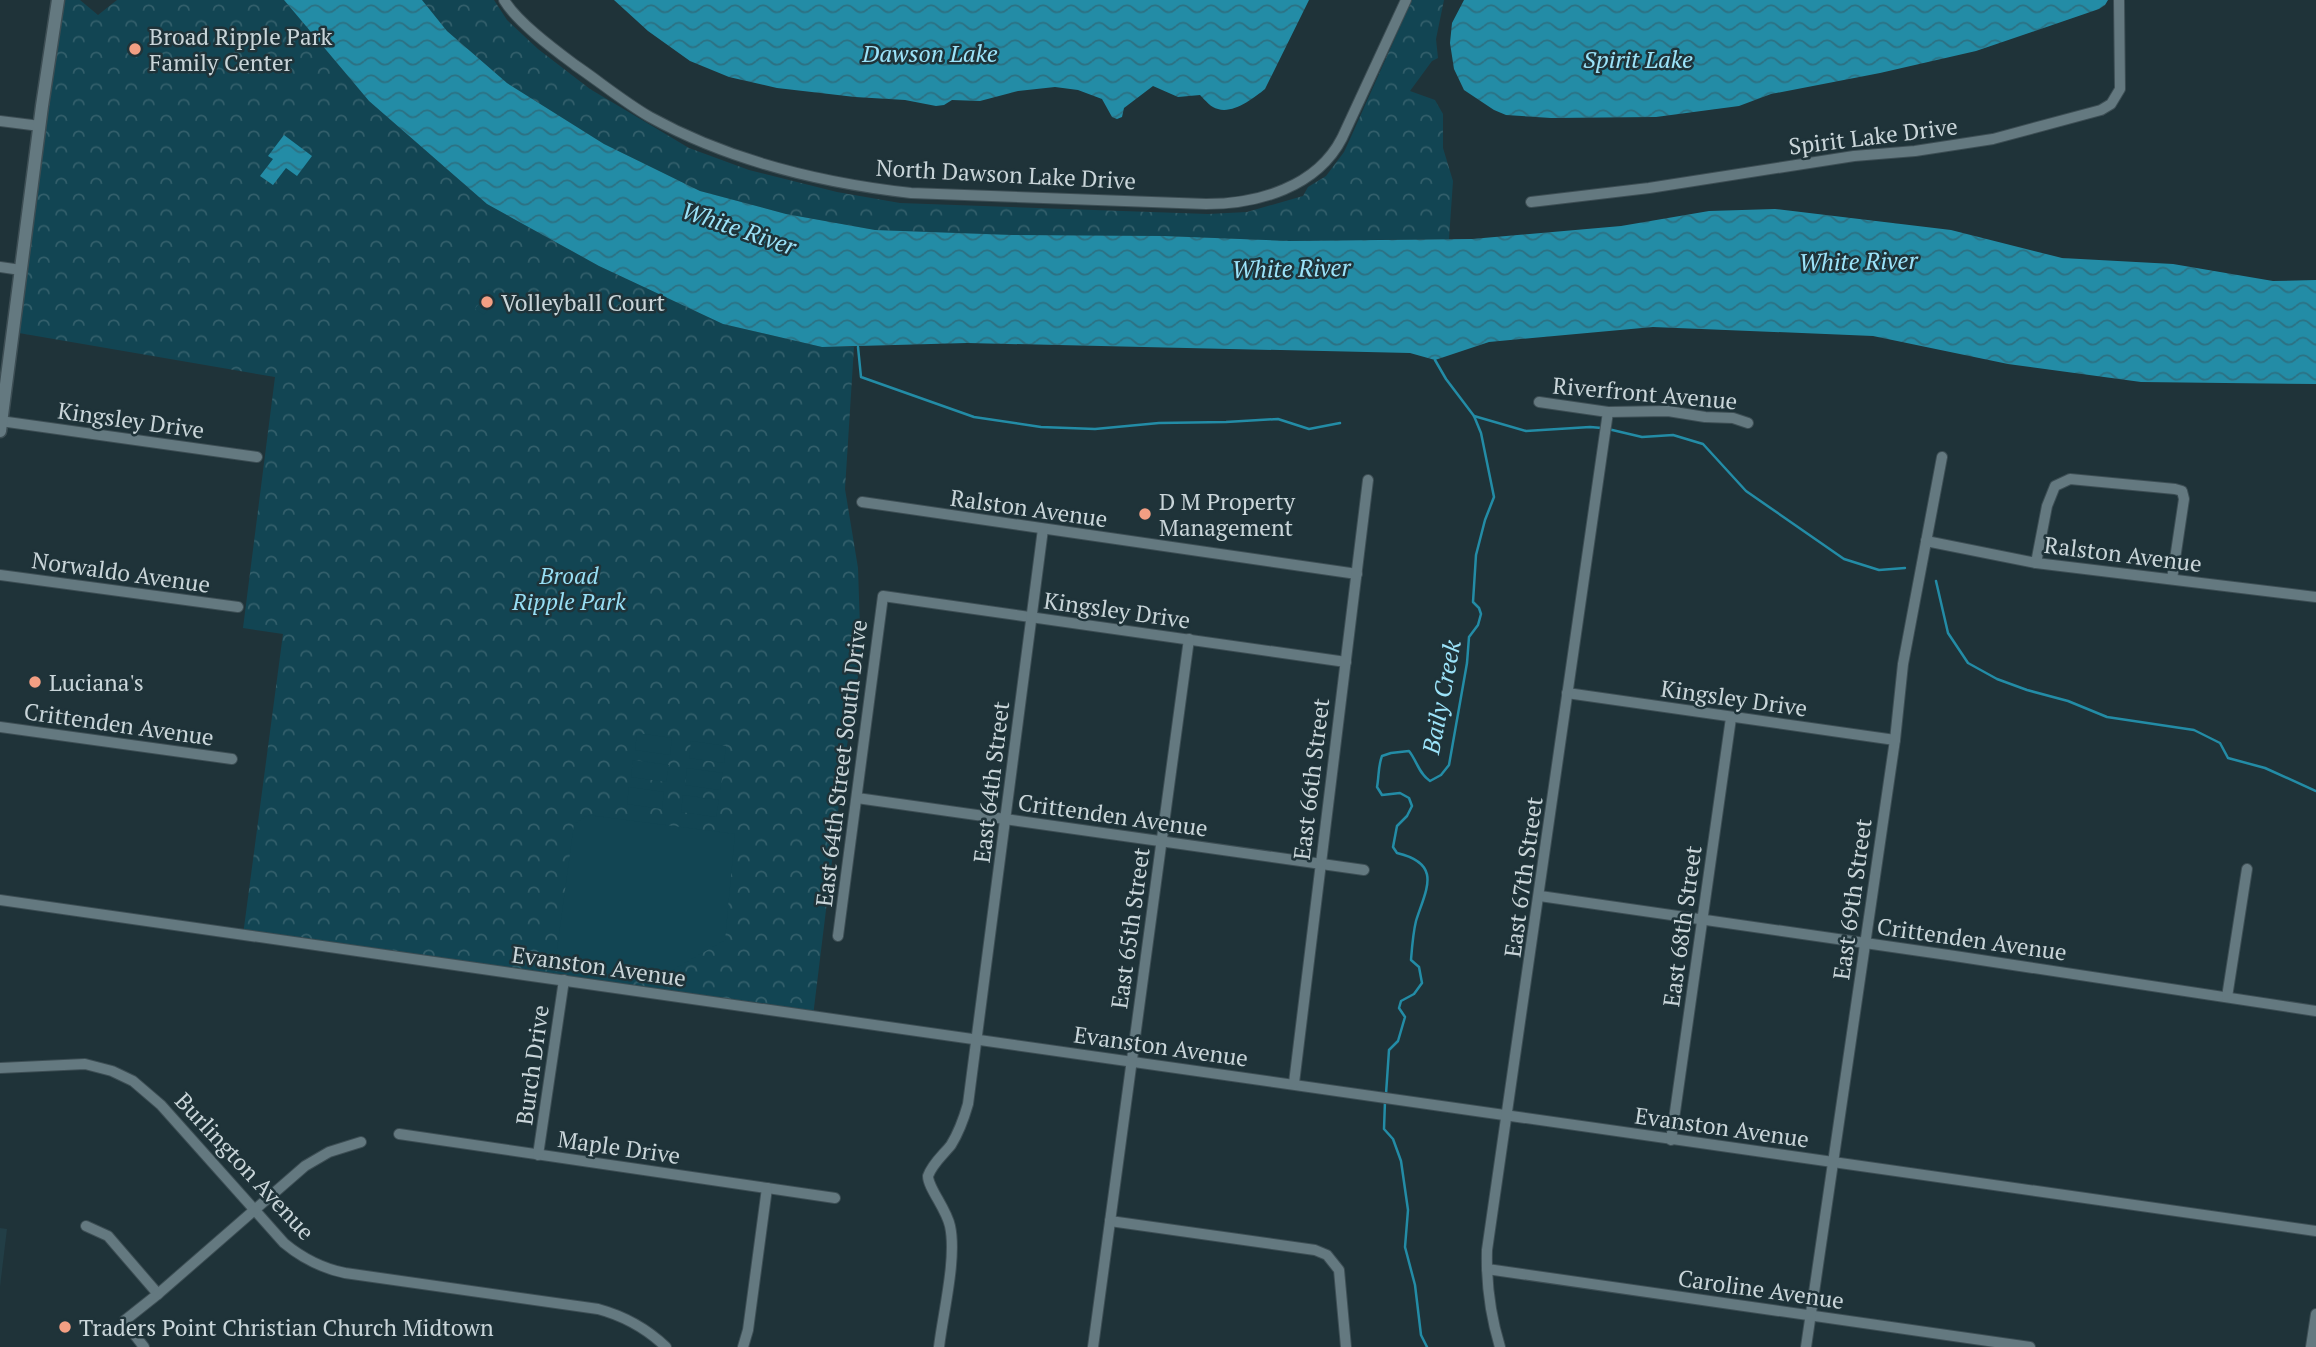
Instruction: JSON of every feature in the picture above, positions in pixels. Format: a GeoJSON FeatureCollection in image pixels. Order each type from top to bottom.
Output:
{"type":"FeatureCollection","features":[{"type":"Feature","properties":{"kind":"street"},"geometry":{"type":"LineString","coordinates":[[0,424],[58,0]]}},
{"type":"Feature","properties":{"kind":"street","name":"North Dawson Lake Drive"},"geometry":{"type":"LineString","coordinates":[[505,0],[554,50],[648,116],[710,145],[774,166],[911,193],[1206,204],[1238,203],[1266,197],[1303,179],[1324,162],[1338,145],[1406,0]]}},
{"type":"Feature","properties":{"kind":"street","name":"Spirit Lake Drive"},"geometry":{"type":"LineString","coordinates":[[1531,202],[1993,139],[2099,110],[2111,104],[2120,89],[2119,0]]}},
{"type":"Feature","properties":{"kind":"street"},"geometry":{"type":"LineString","coordinates":[[0,121],[40,126]]}},
{"type":"Feature","properties":{"kind":"street"},"geometry":{"type":"LineString","coordinates":[[0,267],[21,270]]}},
{"type":"Feature","properties":{"kind":"street","name":"Riverfront Avenue"},"geometry":{"type":"LineString","coordinates":[[1539,402],[1608,412],[1664,410],[1705,417],[1733,418],[1748,423]]}},
{"type":"Feature","properties":{"kind":"street","name":"East 67th Street"},"geometry":{"type":"LineString","coordinates":[[1500,1347],[1489,1303],[1486,1269],[1488,1241],[1608,412]]}},
{"type":"Feature","properties":{"kind":"street","name":"Kingsley Drive"},"geometry":{"type":"LineString","coordinates":[[0,424],[257,457]]}},
{"type":"Feature","properties":{"kind":"street","name":"East 69th Street"},"geometry":{"type":"LineString","coordinates":[[1806,1347],[1895,740],[1903,664],[1942,457]]}},
{"type":"Feature","properties":{"kind":"street"},"geometry":{"type":"LineString","coordinates":[[2036,563],[2047,506],[2055,486],[2070,479],[2182,491],[2184,499],[2172,579]]}},
{"type":"Feature","properties":{"kind":"street","name":"East 66th Street"},"geometry":{"type":"LineString","coordinates":[[1294,1083],[1368,480]]}},
{"type":"Feature","properties":{"kind":"street","name":"Ralston Avenue"},"geometry":{"type":"LineString","coordinates":[[862,502],[1357,574]]}},
{"type":"Feature","properties":{"kind":"street","name":"East 64th Street"},"geometry":{"type":"LineString","coordinates":[[977,1039],[1043,529]]}},
{"type":"Feature","properties":{"kind":"street","name":"Ralston Avenue"},"geometry":{"type":"LineString","coordinates":[[1926,541],[2036,563],[2316,597]]}},
{"type":"Feature","properties":{"kind":"street","name":"Norwaldo Avenue"},"geometry":{"type":"LineString","coordinates":[[0,575],[238,607]]}},
{"type":"Feature","properties":{"kind":"street","name":"Kingsley Drive"},"geometry":{"type":"LineString","coordinates":[[883,596],[1346,662]]}},
{"type":"Feature","properties":{"kind":"street","name":"East 64th Street South Drive"},"geometry":{"type":"LineString","coordinates":[[838,936],[883,596]]}},
{"type":"Feature","properties":{"kind":"street","name":"East 65th Street"},"geometry":{"type":"LineString","coordinates":[[1093,1347],[1189,639]]}},
{"type":"Feature","properties":{"kind":"street","name":"Kingsley Drive"},"geometry":{"type":"LineString","coordinates":[[1567,693],[1895,740]]}},
{"type":"Feature","properties":{"kind":"street","name":"East 68th Street"},"geometry":{"type":"LineString","coordinates":[[1671,1140],[1731,718]]}},
{"type":"Feature","properties":{"kind":"street","name":"Crittenden Avenue"},"geometry":{"type":"LineString","coordinates":[[0,727],[232,760]]}},
{"type":"Feature","properties":{"kind":"street","name":"Crittenden Avenue"},"geometry":{"type":"LineString","coordinates":[[857,798],[1364,870]]}},
{"type":"Feature","properties":{"kind":"street"},"geometry":{"type":"LineString","coordinates":[[2227,997],[2247,869]]}},
{"type":"Feature","properties":{"kind":"street","name":"Crittenden Avenue"},"geometry":{"type":"LineString","coordinates":[[1540,896],[2316,1011]]}},
{"type":"Feature","properties":{"kind":"street","name":"Evanston Avenue"},"geometry":{"type":"LineString","coordinates":[[0,900],[2316,1231]]}},
{"type":"Feature","properties":{"kind":"street","name":"Burch Drive"},"geometry":{"type":"LineString","coordinates":[[538,1155],[564,980]]}},
{"type":"Feature","properties":{"kind":"street"},"geometry":{"type":"LineString","coordinates":[[939,1347],[952,1241],[945,1209],[928,1180],[929,1172],[952,1143],[961,1126],[968,1104],[977,1039]]}},
{"type":"Feature","properties":{"kind":"street","name":"Burlington Avenue"},"geometry":{"type":"LineString","coordinates":[[0,1068],[85,1064],[112,1071],[133,1081],[161,1104],[253,1210],[294,1252],[328,1269],[598,1309],[633,1322],[666,1347]]}},
{"type":"Feature","properties":{"kind":"street","name":"Maple Drive"},"geometry":{"type":"LineString","coordinates":[[398,1134],[835,1198]]}},
{"type":"Feature","properties":{"kind":"street"},"geometry":{"type":"LineString","coordinates":[[144,1347],[124,1321],[311,1162],[329,1152],[361,1142]]}},
{"type":"Feature","properties":{"kind":"street"},"geometry":{"type":"LineString","coordinates":[[743,1347],[748,1330],[767,1188]]}},
{"type":"Feature","properties":{"kind":"street"},"geometry":{"type":"LineString","coordinates":[[1110,1221],[1318,1251],[1328,1255],[1335,1263],[1340,1279],[1346,1347]]}},
{"type":"Feature","properties":{"kind":"street"},"geometry":{"type":"LineString","coordinates":[[86,1226],[108,1236],[158,1294]]}},
{"type":"Feature","properties":{"kind":"street","name":"Caroline Avenue"},"geometry":{"type":"LineString","coordinates":[[1486,1269],[1968,1342],[2030,1347]]}},
{"type":"Feature","properties":{"kind":"street"},"geometry":{"type":"LineString","coordinates":[[2311,1347],[2316,1314]]}},
{"type":"Feature","properties":{"kind":"shaded area"},"geometry":{"type":"Polygon","coordinates":[[[0,1228],[7,1229],[0,1287],[0,1228]]]}},
{"type":"Feature","properties":{"kind":"green space","name":"Broad Ripple Park"},"geometry":{"type":"Polygon","coordinates":[[[59,0],[80,0],[98,15],[117,0],[284,0],[369,101],[487,204],[599,266],[723,324],[822,347],[854,347],[845,489],[858,568],[861,658],[843,771],[813,1016],[243,935],[283,634],[243,628],[275,377],[13,332],[59,0]]]}},
{"type":"Feature","properties":{"kind":"green space"},"geometry":{"type":"Polygon","coordinates":[[[422,0],[494,0],[507,20],[538,49],[590,89],[689,148],[749,170],[837,192],[900,203],[1208,214],[1247,212],[1303,196],[1308,187],[1326,176],[1344,152],[1412,0],[1444,0],[1436,39],[1438,58],[1432,61],[1410,91],[1435,100],[1443,114],[1443,148],[1453,181],[1449,239],[1289,241],[875,230],[786,214],[700,191],[604,144],[507,83],[447,31],[422,0]]]}},
{"type":"Feature","properties":{"kind":"green space","name":"Volleyball Court"},"geometry":{"type":"Polygon","coordinates":[[[489,289],[498,296],[484,315],[475,309],[489,289]]]}},
{"type":"Feature","properties":{"kind":"green space"},"geometry":{"type":"Polygon","coordinates":[[[637,733],[672,738],[670,755],[635,750],[637,733]]]}},
{"type":"Feature","properties":{"kind":"green space"},"geometry":{"type":"Polygon","coordinates":[[[691,741],[726,746],[724,763],[689,758],[691,741]]]}},
{"type":"Feature","properties":{"kind":"green space"},"geometry":{"type":"Polygon","coordinates":[[[633,760],[669,765],[666,782],[631,777],[633,760]]]}},
{"type":"Feature","properties":{"kind":"green space"},"geometry":{"type":"Polygon","coordinates":[[[687,768],[723,773],[720,790],[685,785],[687,768]]]}},
{"type":"Feature","properties":{"kind":"green space"},"geometry":{"type":"Polygon","coordinates":[[[629,787],[664,792],[662,809],[627,804],[629,787]]]}},
{"type":"Feature","properties":{"kind":"green space"},"geometry":{"type":"Polygon","coordinates":[[[683,795],[719,800],[716,817],[681,812],[683,795]]]}},
{"type":"Feature","properties":{"kind":"green space"},"geometry":{"type":"Polygon","coordinates":[[[588,815],[735,834],[725,940],[655,980],[555,964],[574,824],[588,815]]]}},
{"type":"Feature","properties":{"kind":"water","name":"White River"},"geometry":{"type":"Polygon","coordinates":[[[284,0],[422,0],[447,31],[507,83],[604,144],[700,191],[786,214],[875,230],[1289,241],[1472,239],[1621,226],[1709,211],[1775,209],[1951,230],[2062,258],[2173,264],[2273,281],[2316,280],[2316,384],[2141,382],[2008,364],[1873,336],[1653,327],[1489,342],[1435,360],[1410,353],[967,343],[822,347],[723,324],[599,266],[487,204],[369,101],[284,0]]]}},
{"type":"Feature","properties":{"kind":"water","name":"Dawson Lake"},"geometry":{"type":"Polygon","coordinates":[[[614,0],[1309,0],[1265,89],[1249,101],[1224,110],[1208,104],[1200,95],[1178,97],[1153,86],[1124,108],[1122,117],[1117,119],[1112,117],[1102,99],[1078,90],[1055,87],[1018,91],[980,101],[952,100],[936,106],[905,100],[777,88],[729,77],[690,61],[648,31],[614,0]]]}},
{"type":"Feature","properties":{"kind":"water","name":"Spirit Lake"},"geometry":{"type":"Polygon","coordinates":[[[1464,0],[2108,0],[2099,9],[1976,51],[1771,94],[1739,106],[1656,117],[1551,118],[1506,115],[1464,90],[1454,69],[1450,43],[1452,23],[1464,0]]]}},
{"type":"Feature","properties":{"kind":"water"},"geometry":{"type":"Polygon","coordinates":[[[284,135],[312,156],[297,176],[286,168],[273,185],[260,176],[273,159],[268,156],[284,135]]]}},
{"type":"Feature","properties":{"kind":"waterway"},"geometry":{"type":"LineString","coordinates":[[858,347],[861,377],[974,417],[1041,427],[1095,429],[1159,423],[1278,419],[1309,429],[1340,423]]}},
{"type":"Feature","properties":{"kind":"waterway","name":"Baily Creek"},"geometry":{"type":"LineString","coordinates":[[1386,1094],[1389,1050],[1398,1041],[1405,1017],[1399,1008],[1401,1001],[1414,994],[1422,983],[1419,967],[1411,960],[1415,926],[1428,879],[1421,864],[1397,853],[1393,847],[1397,826],[1412,806],[1409,798],[1400,793],[1382,795],[1377,787],[1380,764],[1382,756],[1409,751],[1423,775],[1430,781],[1441,775],[1449,765],[1469,637],[1478,625],[1481,614],[1473,602],[1476,555],[1494,497],[1481,433],[1474,416],[1435,360]]}},
{"type":"Feature","properties":{"kind":"waterway"},"geometry":{"type":"LineString","coordinates":[[1474,416],[1526,431],[1602,428]]}},
{"type":"Feature","properties":{"kind":"waterway"},"geometry":{"type":"LineString","coordinates":[[1608,429],[1642,437],[1673,435],[1703,444],[1746,491],[1844,559],[1879,570],[1905,568]]}},
{"type":"Feature","properties":{"kind":"waterway"},"geometry":{"type":"LineString","coordinates":[[1936,581],[1948,633],[1968,663],[1997,679],[2068,701],[2107,717],[2194,730],[2220,743],[2228,758],[2265,768],[2316,791]]}},
{"type":"Feature","properties":{"kind":"waterway","name":"Baily Creek"},"geometry":{"type":"LineString","coordinates":[[1385,1101],[1384,1129],[1393,1139],[1401,1161],[1408,1210],[1405,1247],[1415,1285],[1421,1335],[1427,1347]]}},
{"type":"Feature","properties":{"kind":"place","name":"Broad Ripple Park Family Center"},"geometry":{"type":"Point","coordinates":[135,49]}},
{"type":"Feature","properties":{"kind":"place","name":"Volleyball Court"},"geometry":{"type":"Point","coordinates":[487,302]}},
{"type":"Feature","properties":{"kind":"place","name":"D M Property Management"},"geometry":{"type":"Point","coordinates":[1145,514]}},
{"type":"Feature","properties":{"kind":"place","name":"Luciana's"},"geometry":{"type":"Point","coordinates":[35,682]}},
{"type":"Feature","properties":{"kind":"place","name":"Traders Point Christian Church Midtown"},"geometry":{"type":"Point","coordinates":[65,1327]}}]}
